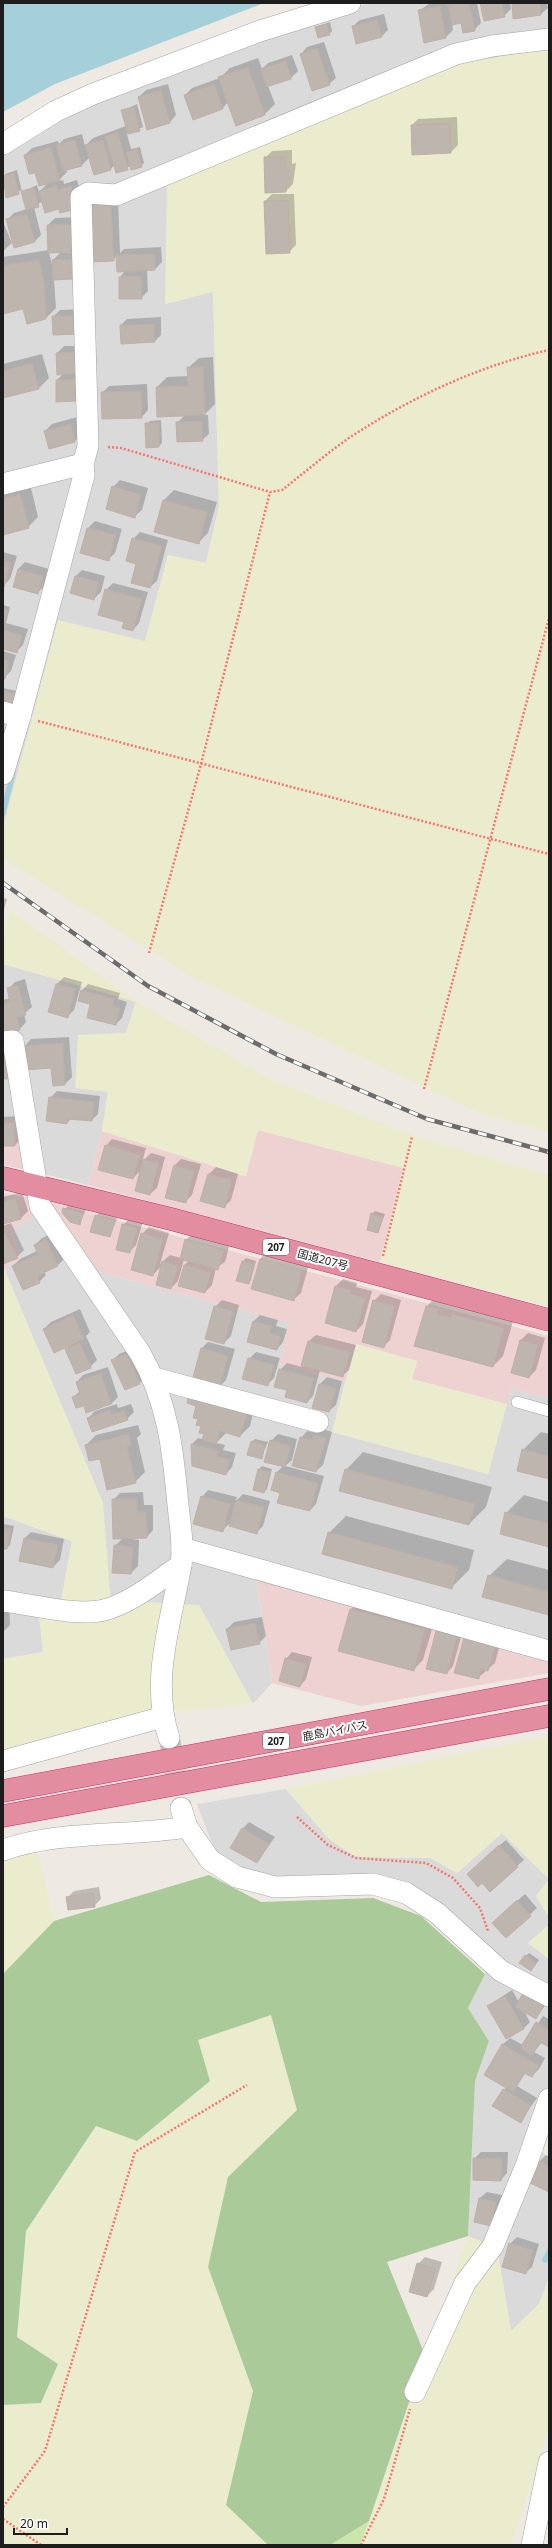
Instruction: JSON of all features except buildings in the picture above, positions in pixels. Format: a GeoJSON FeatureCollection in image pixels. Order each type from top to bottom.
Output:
{"type":"FeatureCollection","features":[{"type":"Feature","properties":{"kind":"highway","name":"国道207号"},"geometry":{"type":"LineString","coordinates":[[3,1178],[37,1185],[549,1320]]}},
{"type":"Feature","properties":{"kind":"highway","name":"鹿島バイパス"},"geometry":{"type":"LineString","coordinates":[[3,1791],[549,1689]]}},
{"type":"Feature","properties":{"kind":"highway","name":"207"},"geometry":{"type":"LineString","coordinates":[[3,1816],[549,1716]]}},
{"type":"Feature","properties":{"kind":"street"},"geometry":{"type":"LineString","coordinates":[[3,144],[56,110],[93,94],[260,31],[350,3]]}},
{"type":"Feature","properties":{"kind":"street"},"geometry":{"type":"LineString","coordinates":[[3,774],[20,716],[85,464],[84,195],[116,195],[456,54],[492,46],[549,39]]}},
{"type":"Feature","properties":{"kind":"street"},"geometry":{"type":"LineString","coordinates":[[3,484],[85,464]]}},
{"type":"Feature","properties":{"kind":"street"},"geometry":{"type":"LineString","coordinates":[[3,1042],[13,1041],[25,1124],[40,1206],[154,1378],[163,1405],[173,1451],[182,1557],[162,1652],[162,1717],[169,1738]]}},
{"type":"Feature","properties":{"kind":"street"},"geometry":{"type":"LineString","coordinates":[[154,1378],[318,1422]]}},
{"type":"Feature","properties":{"kind":"street"},"geometry":{"type":"LineString","coordinates":[[3,1601],[75,1612],[104,1610],[135,1595],[182,1557]]}},
{"type":"Feature","properties":{"kind":"street"},"geometry":{"type":"LineString","coordinates":[[182,1557],[549,1651]]}},
{"type":"Feature","properties":{"kind":"street"},"geometry":{"type":"LineString","coordinates":[[3,1761],[162,1717]]}},
{"type":"Feature","properties":{"kind":"street"},"geometry":{"type":"LineString","coordinates":[[3,1850],[28,1841],[155,1832],[184,1817],[210,1860],[237,1877],[275,1887],[373,1884],[406,1893],[436,1913],[501,1972],[549,1996]]}},
{"type":"Feature","properties":{"kind":"street"},"geometry":{"type":"LineString","coordinates":[[415,2392],[465,2283],[493,2246],[527,2163],[549,2099]]}},
{"type":"Feature","properties":{"kind":"street"},"geometry":{"type":"LineString","coordinates":[[532,2545],[549,2462]]}},
{"type":"Feature","properties":{"kind":"lane"},"geometry":{"type":"LineString","coordinates":[[517,1402],[549,1411]]}},
{"type":"Feature","properties":{"kind":"path"},"geometry":{"type":"LineString","coordinates":[[85,464],[121,448],[270,492],[282,490],[349,439],[411,401],[475,373],[524,356],[549,350]]}},
{"type":"Feature","properties":{"kind":"path"},"geometry":{"type":"LineString","coordinates":[[148,953],[201,764],[270,492]]}},
{"type":"Feature","properties":{"kind":"path"},"geometry":{"type":"LineString","coordinates":[[424,1089],[549,618]]}},
{"type":"Feature","properties":{"kind":"path"},"geometry":{"type":"LineString","coordinates":[[20,716],[490,840],[549,854]]}},
{"type":"Feature","properties":{"kind":"path"},"geometry":{"type":"LineString","coordinates":[[379,1274],[412,1137]]}},
{"type":"Feature","properties":{"kind":"path"},"geometry":{"type":"LineString","coordinates":[[3,2507],[45,2451],[136,2152],[247,2085]]}},
{"type":"Feature","properties":{"kind":"path"},"geometry":{"type":"LineString","coordinates":[[361,2545],[384,2499],[415,2392]]}},
{"type":"Feature","properties":{"kind":"path"},"geometry":{"type":"LineString","coordinates":[[3,2519],[41,2545]]}},
{"type":"Feature","properties":{"kind":"shaded area"},"geometry":{"type":"Polygon","coordinates":[[[549,3],[549,48],[165,304],[213,291],[219,507],[206,563],[168,556],[145,641],[3,827],[3,150],[75,105],[318,17],[365,4],[549,3]]]}},
{"type":"Feature","properties":{"kind":"shaded area"},"geometry":{"type":"Polygon","coordinates":[[[3,964],[136,1001],[126,1033],[78,1036],[108,1092],[102,1131],[88,1185],[40,1173],[30,1120],[3,1120],[3,964]]]}},
{"type":"Feature","properties":{"kind":"shaded area"},"geometry":{"type":"Polygon","coordinates":[[[30,1119],[40,1173],[3,1165],[3,1120],[30,1119]]]}},
{"type":"Feature","properties":{"kind":"shaded area"},"geometry":{"type":"Polygon","coordinates":[[[258,1130],[404,1168],[380,1262],[88,1185],[102,1131],[245,1176],[258,1130]]]}},
{"type":"Feature","properties":{"kind":"shaded area"},"geometry":{"type":"Polygon","coordinates":[[[3,1193],[45,1201],[549,1336],[549,1398],[511,1388],[507,1404],[412,1379],[417,1361],[356,1344],[345,1382],[279,1364],[289,1323],[96,1271],[48,1211],[11,1228],[21,1259],[3,1269],[3,1193]]]}},
{"type":"Feature","properties":{"kind":"shaded area"},"geometry":{"type":"Polygon","coordinates":[[[48,1211],[96,1271],[290,1323],[279,1364],[345,1382],[332,1432],[488,1474],[511,1388],[549,1398],[549,1656],[256,1577],[272,1683],[253,1704],[199,1605],[112,1617],[4,1268],[21,1259],[11,1228],[48,1211]]]}},
{"type":"Feature","properties":{"kind":"shaded area"},"geometry":{"type":"Polygon","coordinates":[[[3,1516],[72,1541],[59,1612],[39,1616],[43,1652],[3,1659],[3,1516]]]}},
{"type":"Feature","properties":{"kind":"shaded area"},"geometry":{"type":"Polygon","coordinates":[[[256,1576],[549,1656],[549,1673],[361,1706],[272,1683],[256,1576]]]}},
{"type":"Feature","properties":{"kind":"shaded area"},"geometry":{"type":"Polygon","coordinates":[[[286,1789],[329,1839],[356,1857],[431,1858],[457,1873],[502,1833],[549,1879],[536,1896],[549,1917],[549,1925],[528,1943],[549,1959],[549,2128],[542,2152],[549,2158],[549,2278],[539,2304],[511,2331],[497,2248],[468,2236],[475,2081],[489,2041],[468,2008],[492,1959],[409,1886],[289,1885],[247,1873],[215,1851],[197,1804],[286,1789]]]}},
{"type":"Feature","properties":{"kind":"green space"},"geometry":{"type":"Polygon","coordinates":[[[549,48],[549,1132],[479,1113],[196,979],[3,859],[3,827],[58,620],[145,641],[168,555],[206,563],[219,507],[213,292],[165,304],[167,185],[459,64],[549,48]]]}},
{"type":"Feature","properties":{"kind":"green space"},"geometry":{"type":"Polygon","coordinates":[[[10,910],[136,1001],[269,1079],[418,1137],[549,1175],[549,1307],[380,1262],[403,1168],[258,1130],[246,1176],[102,1131],[108,1092],[75,1088],[78,1035],[126,1033],[136,1002],[3,964],[3,938],[10,910]]]}},
{"type":"Feature","properties":{"kind":"green space"},"geometry":{"type":"Polygon","coordinates":[[[4,1268],[103,1503],[112,1617],[146,1602],[199,1605],[253,1704],[151,1714],[3,1751],[3,1659],[43,1652],[39,1615],[59,1612],[72,1541],[3,1516],[4,1268]]]}},
{"type":"Feature","properties":{"kind":"green space"},"geometry":{"type":"Polygon","coordinates":[[[356,1344],[417,1361],[412,1379],[507,1404],[488,1474],[332,1432],[356,1344]]]}},
{"type":"Feature","properties":{"kind":"green space"},"geometry":{"type":"Polygon","coordinates":[[[549,1736],[549,1879],[502,1833],[457,1873],[431,1858],[357,1857],[329,1839],[286,1789],[549,1736]]]}},
{"type":"Feature","properties":{"kind":"green space"},"geometry":{"type":"Polygon","coordinates":[[[37,1848],[54,1921],[3,1974],[3,1859],[37,1848]]]}},
{"type":"Feature","properties":{"kind":"green space"},"geometry":{"type":"Polygon","coordinates":[[[209,1875],[261,1902],[373,1898],[421,1916],[485,1974],[468,2008],[489,2041],[475,2081],[468,2236],[387,2262],[425,2355],[369,2521],[330,2545],[268,2545],[226,2505],[253,2391],[208,2267],[228,2177],[297,2110],[271,2015],[198,2040],[210,2081],[137,2141],[96,2126],[26,2231],[17,2337],[58,2364],[41,2403],[3,2405],[3,1974],[54,1921],[209,1875]]]}},
{"type":"Feature","properties":{"kind":"green space"},"geometry":{"type":"Polygon","coordinates":[[[549,1880],[549,1917],[536,1896],[549,1880]]]}},
{"type":"Feature","properties":{"kind":"green space"},"geometry":{"type":"Polygon","coordinates":[[[549,1925],[549,1959],[528,1943],[549,1925]]]}},
{"type":"Feature","properties":{"kind":"green space"},"geometry":{"type":"Polygon","coordinates":[[[271,2015],[297,2110],[228,2177],[208,2267],[253,2391],[226,2505],[268,2545],[3,2545],[3,2405],[41,2403],[17,2337],[26,2231],[97,2126],[198,2040],[271,2015]]]}},
{"type":"Feature","properties":{"kind":"green space"},"geometry":{"type":"Polygon","coordinates":[[[468,2236],[497,2248],[511,2331],[539,2304],[549,2278],[549,2429],[511,2545],[360,2545],[468,2236]]]}},
{"type":"Feature","properties":{"kind":"green space"},"geometry":{"type":"Polygon","coordinates":[[[369,2521],[360,2545],[330,2545],[369,2521]]]}},
{"type":"Feature","properties":{"kind":"water"},"geometry":{"type":"Polygon","coordinates":[[[3,3],[264,3],[55,84],[3,112],[3,3]]]}},
{"type":"Feature","properties":{"kind":"waterway"},"geometry":{"type":"LineString","coordinates":[[3,813],[13,773]]}},
{"type":"Feature","properties":{"kind":"waterway"},"geometry":{"type":"LineString","coordinates":[[545,2260],[549,2252]]}},
{"type":"Feature","properties":{"kind":"tunnel"},"geometry":{"type":"LineString","coordinates":[[170,1741],[181,1808]]}},
{"type":"Feature","properties":{"kind":"railway"},"geometry":{"type":"LineString","coordinates":[[3,883],[148,986],[276,1054],[427,1119],[549,1152]]}}]}
